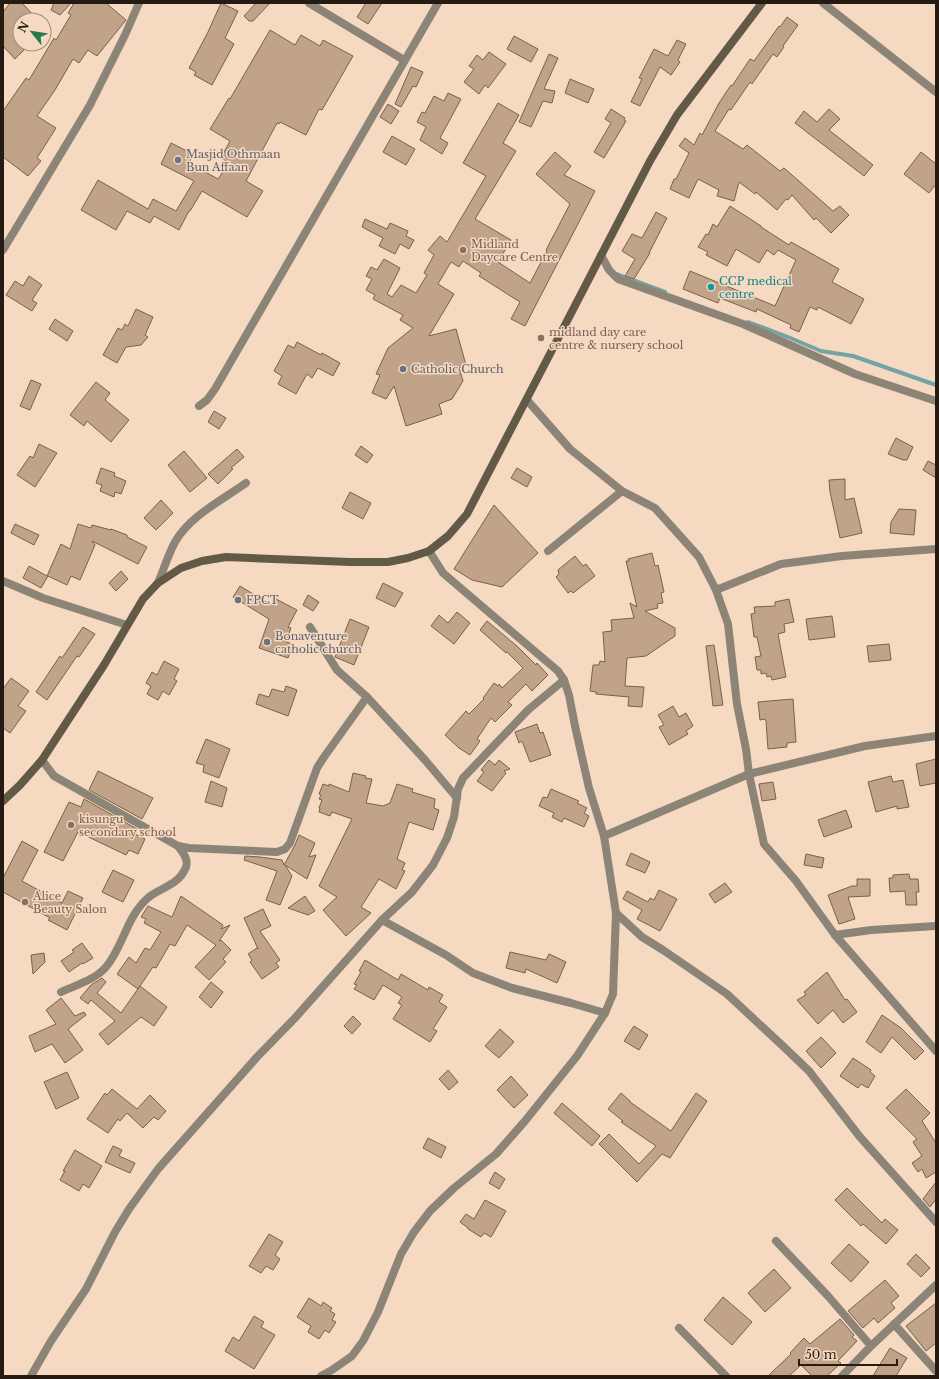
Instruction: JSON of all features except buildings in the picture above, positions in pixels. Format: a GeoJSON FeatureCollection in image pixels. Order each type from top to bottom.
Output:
{"type":"FeatureCollection","features":[{"type":"Feature","properties":{"kind":"street"},"geometry":{"type":"LineString","coordinates":[[3,250],[90,105],[125,35],[139,3]]}},
{"type":"Feature","properties":{"kind":"street"},"geometry":{"type":"LineString","coordinates":[[309,3],[404,60]]}},
{"type":"Feature","properties":{"kind":"street"},"geometry":{"type":"LineString","coordinates":[[199,406],[207,400],[215,388],[438,3]]}},
{"type":"Feature","properties":{"kind":"street"},"geometry":{"type":"LineString","coordinates":[[3,801],[20,785],[42,760],[104,665],[143,599],[158,583],[181,568],[202,561],[226,557],[388,562],[408,558],[429,551],[448,536],[467,514],[650,161],[677,116],[762,3]]}},
{"type":"Feature","properties":{"kind":"street"},"geometry":{"type":"LineString","coordinates":[[823,3],[936,92]]}},
{"type":"Feature","properties":{"kind":"street"},"geometry":{"type":"LineString","coordinates":[[601,255],[609,270],[618,279],[743,324],[855,374],[936,401]]}},
{"type":"Feature","properties":{"kind":"street"},"geometry":{"type":"LineString","coordinates":[[527,400],[570,449],[622,491],[655,508],[698,557],[716,590],[728,624],[736,704],[764,844],[796,881],[835,935],[936,1051]]}},
{"type":"Feature","properties":{"kind":"street"},"geometry":{"type":"LineString","coordinates":[[158,583],[175,542],[184,530],[198,516],[246,482]]}},
{"type":"Feature","properties":{"kind":"street"},"geometry":{"type":"LineString","coordinates":[[548,551],[622,491]]}},
{"type":"Feature","properties":{"kind":"street"},"geometry":{"type":"LineString","coordinates":[[716,590],[781,564],[842,556],[936,549]]}},
{"type":"Feature","properties":{"kind":"street"},"geometry":{"type":"LineString","coordinates":[[321,1376],[352,1356],[363,1341],[378,1312],[401,1254],[414,1232],[430,1211],[454,1188],[496,1154],[524,1122],[577,1056],[605,1013],[613,994],[616,913],[604,836],[589,788],[575,726],[570,694],[558,671],[443,572],[429,551]]}},
{"type":"Feature","properties":{"kind":"street"},"geometry":{"type":"LineString","coordinates":[[3,581],[43,598],[127,625]]}},
{"type":"Feature","properties":{"kind":"street"},"geometry":{"type":"LineString","coordinates":[[310,627],[337,670],[367,697],[425,760],[457,798]]}},
{"type":"Feature","properties":{"kind":"street"},"geometry":{"type":"LineString","coordinates":[[31,1376],[51,1341],[86,1289],[115,1232],[129,1209],[158,1169],[257,1057],[295,1018],[382,920],[412,892],[433,865],[447,838],[454,817],[458,790],[463,778],[528,710],[564,680]]}},
{"type":"Feature","properties":{"kind":"street"},"geometry":{"type":"LineString","coordinates":[[42,760],[54,776],[178,846],[189,848],[278,852],[285,849],[290,844],[318,768],[324,757],[367,697]]}},
{"type":"Feature","properties":{"kind":"street"},"geometry":{"type":"LineString","coordinates":[[604,836],[749,774],[865,746],[936,736]]}},
{"type":"Feature","properties":{"kind":"street"},"geometry":{"type":"LineString","coordinates":[[61,992],[96,976],[106,968],[139,908],[149,897],[169,887],[176,881],[186,867],[187,861],[178,846]]}},
{"type":"Feature","properties":{"kind":"street"},"geometry":{"type":"LineString","coordinates":[[616,913],[642,937],[727,994],[809,1071],[860,1137],[936,1222]]}},
{"type":"Feature","properties":{"kind":"street"},"geometry":{"type":"LineString","coordinates":[[382,920],[446,955],[473,973],[512,988],[605,1013]]}},
{"type":"Feature","properties":{"kind":"street"},"geometry":{"type":"LineString","coordinates":[[835,935],[871,930],[936,926]]}},
{"type":"Feature","properties":{"kind":"street"},"geometry":{"type":"LineString","coordinates":[[776,1241],[828,1296],[871,1346]]}},
{"type":"Feature","properties":{"kind":"street"},"geometry":{"type":"LineString","coordinates":[[848,1374],[871,1346],[936,1285]]}},
{"type":"Feature","properties":{"kind":"street"},"geometry":{"type":"LineString","coordinates":[[894,1324],[936,1371]]}},
{"type":"Feature","properties":{"kind":"street"},"geometry":{"type":"LineString","coordinates":[[680,1328],[726,1376]]}},
{"type":"Feature","properties":{"kind":"waterway"},"geometry":{"type":"LineString","coordinates":[[616,274],[665,292]]}},
{"type":"Feature","properties":{"kind":"waterway"},"geometry":{"type":"LineString","coordinates":[[748,322],[821,351],[853,356],[936,385]]}},
{"type":"Feature","properties":{"kind":"place","name":"Masjid Othmaan Bun Affaan"},"geometry":{"type":"Point","coordinates":[178,160]}},
{"type":"Feature","properties":{"kind":"place","name":"Midland Daycare Centre"},"geometry":{"type":"Point","coordinates":[463,250]}},
{"type":"Feature","properties":{"kind":"place","name":"CCP medical centre"},"geometry":{"type":"Point","coordinates":[711,287]}},
{"type":"Feature","properties":{"kind":"place","name":"midland day care centre & nursery school"},"geometry":{"type":"Point","coordinates":[541,338]}},
{"type":"Feature","properties":{"kind":"place","name":"Catholic Church"},"geometry":{"type":"Point","coordinates":[403,369]}},
{"type":"Feature","properties":{"kind":"place","name":"FPCT"},"geometry":{"type":"Point","coordinates":[238,600]}},
{"type":"Feature","properties":{"kind":"place","name":"Bonaventure catholic church"},"geometry":{"type":"Point","coordinates":[267,642]}},
{"type":"Feature","properties":{"kind":"place","name":"kisungu secondary school"},"geometry":{"type":"Point","coordinates":[71,825]}},
{"type":"Feature","properties":{"kind":"place","name":"Alice Beauty Salon"},"geometry":{"type":"Point","coordinates":[25,902]}}]}
